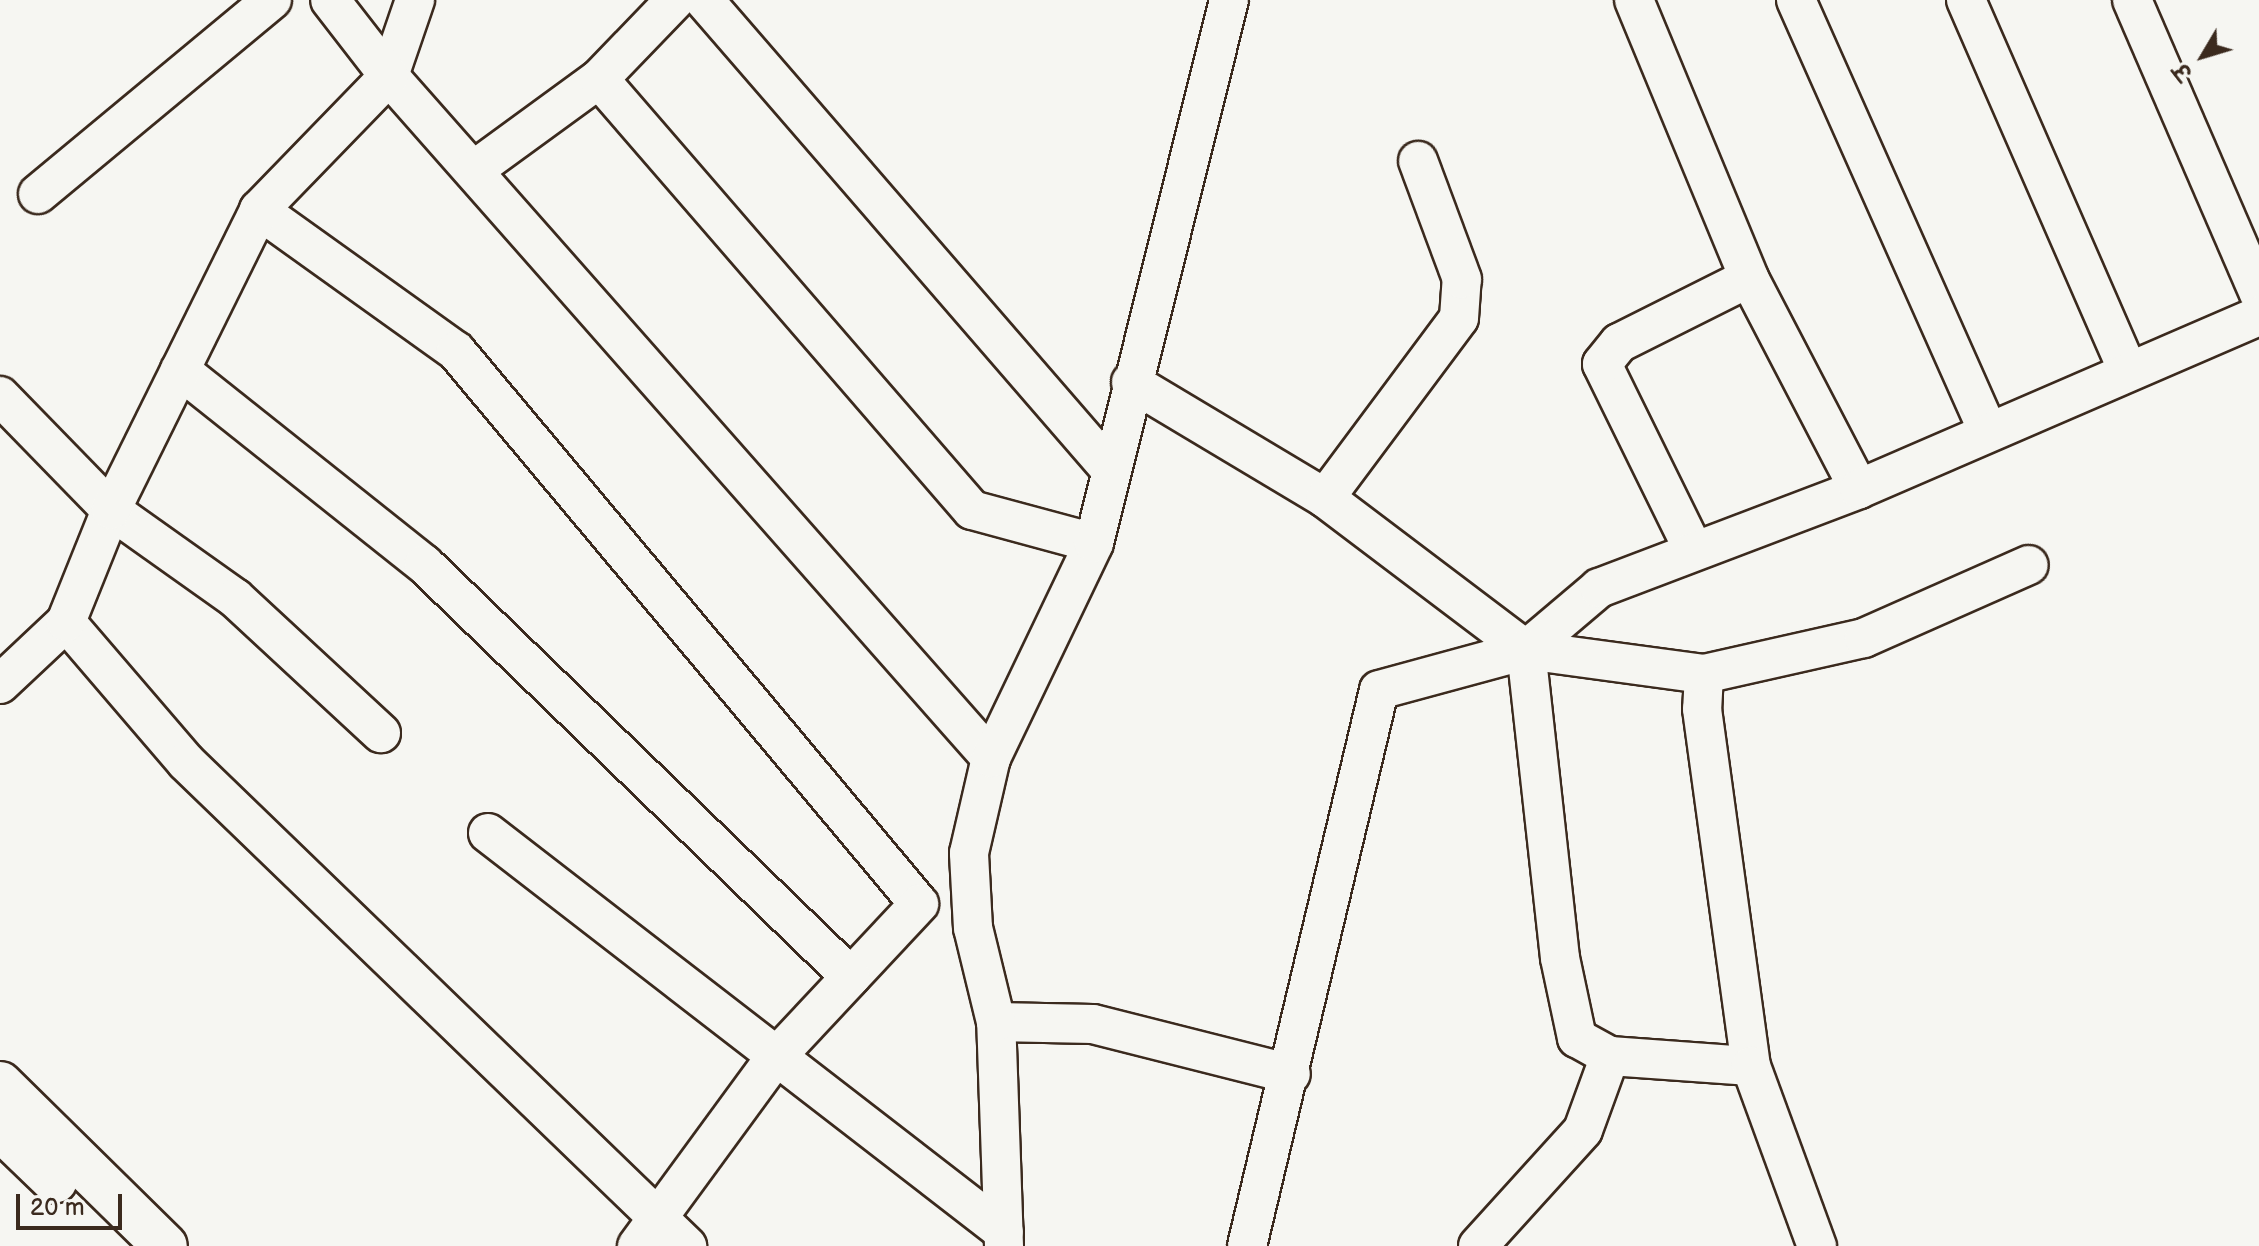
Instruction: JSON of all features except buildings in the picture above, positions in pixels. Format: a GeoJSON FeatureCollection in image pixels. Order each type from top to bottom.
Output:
{"type":"FeatureCollection","features":[{"type":"Feature","properties":{"kind":"street"},"geometry":{"type":"LineString","coordinates":[[38,194],[272,0]]}},
{"type":"Feature","properties":{"kind":"street"},"geometry":{"type":"LineString","coordinates":[[330,0],[389,76],[991,758]]}},
{"type":"Feature","properties":{"kind":"street"},"geometry":{"type":"LineString","coordinates":[[0,684],[66,622],[111,510],[259,210],[389,76],[415,0]]}},
{"type":"Feature","properties":{"kind":"street"},"geometry":{"type":"LineString","coordinates":[[474,170],[599,79],[675,0]]}},
{"type":"Feature","properties":{"kind":"street"},"geometry":{"type":"LineString","coordinates":[[704,0],[1110,469]]}},
{"type":"Feature","properties":{"kind":"street"},"geometry":{"type":"LineString","coordinates":[[1004,1239],[996,1022],[973,928],[969,853],[991,758],[1094,543],[1131,382],[1229,0]]}},
{"type":"Feature","properties":{"kind":"street"},"geometry":{"type":"LineString","coordinates":[[1634,0],[1749,278],[1859,489]]}},
{"type":"Feature","properties":{"kind":"street"},"geometry":{"type":"LineString","coordinates":[[1796,0],[1988,432]]}},
{"type":"Feature","properties":{"kind":"street"},"geometry":{"type":"LineString","coordinates":[[1966,0],[2127,369]]}},
{"type":"Feature","properties":{"kind":"street"},"geometry":{"type":"LineString","coordinates":[[2132,0],[2259,294]]}},
{"type":"Feature","properties":{"kind":"street"},"geometry":{"type":"LineString","coordinates":[[599,79],[972,510],[1094,543]]}},
{"type":"Feature","properties":{"kind":"street"},"geometry":{"type":"LineString","coordinates":[[1325,498],[1459,318],[1462,279],[1418,161]]}},
{"type":"Feature","properties":{"kind":"street"},"geometry":{"type":"LineString","coordinates":[[259,210],[456,351],[919,904]]}},
{"type":"Feature","properties":{"kind":"street"},"geometry":{"type":"LineString","coordinates":[[1693,549],[1602,364],[1619,343],[1749,278]]}},
{"type":"Feature","properties":{"kind":"street"},"geometry":{"type":"LineString","coordinates":[[1526,650],[1599,588],[1693,549],[1859,489],[2127,369],[2259,316]]}},
{"type":"Feature","properties":{"kind":"street"},"geometry":{"type":"LineString","coordinates":[[180,370],[424,564],[851,977]]}},
{"type":"Feature","properties":{"kind":"street"},"geometry":{"type":"LineString","coordinates":[[1131,382],[1325,498],[1526,650],[1560,958],[1577,1038],[1610,1056],[1751,1066]]}},
{"type":"Feature","properties":{"kind":"street"},"geometry":{"type":"LineString","coordinates":[[0,396],[111,510],[235,598],[381,733]]}},
{"type":"Feature","properties":{"kind":"street"},"geometry":{"type":"LineString","coordinates":[[1247,1246],[1291,1074],[1379,690],[1526,650],[1704,674],[1864,638],[2029,565]]}},
{"type":"Feature","properties":{"kind":"street"},"geometry":{"type":"LineString","coordinates":[[66,622],[186,762],[661,1238],[774,1059],[969,853]]}},
{"type":"Feature","properties":{"kind":"street"},"geometry":{"type":"LineString","coordinates":[[1704,674],[1702,709],[1751,1066],[1817,1246]]}},
{"type":"Feature","properties":{"kind":"street"},"geometry":{"type":"LineString","coordinates":[[488,833],[1004,1239]]}},
{"type":"Feature","properties":{"kind":"street"},"geometry":{"type":"LineString","coordinates":[[996,1022],[1093,1024],[1291,1074]]}},
{"type":"Feature","properties":{"kind":"street"},"geometry":{"type":"LineString","coordinates":[[1478,1246],[1583,1130],[1610,1056]]}},
{"type":"Feature","properties":{"kind":"street"},"geometry":{"type":"LineString","coordinates":[[0,1084],[165,1246]]}},
{"type":"Feature","properties":{"kind":"street"},"geometry":{"type":"LineString","coordinates":[[0,1128],[123,1246]]}}]}
